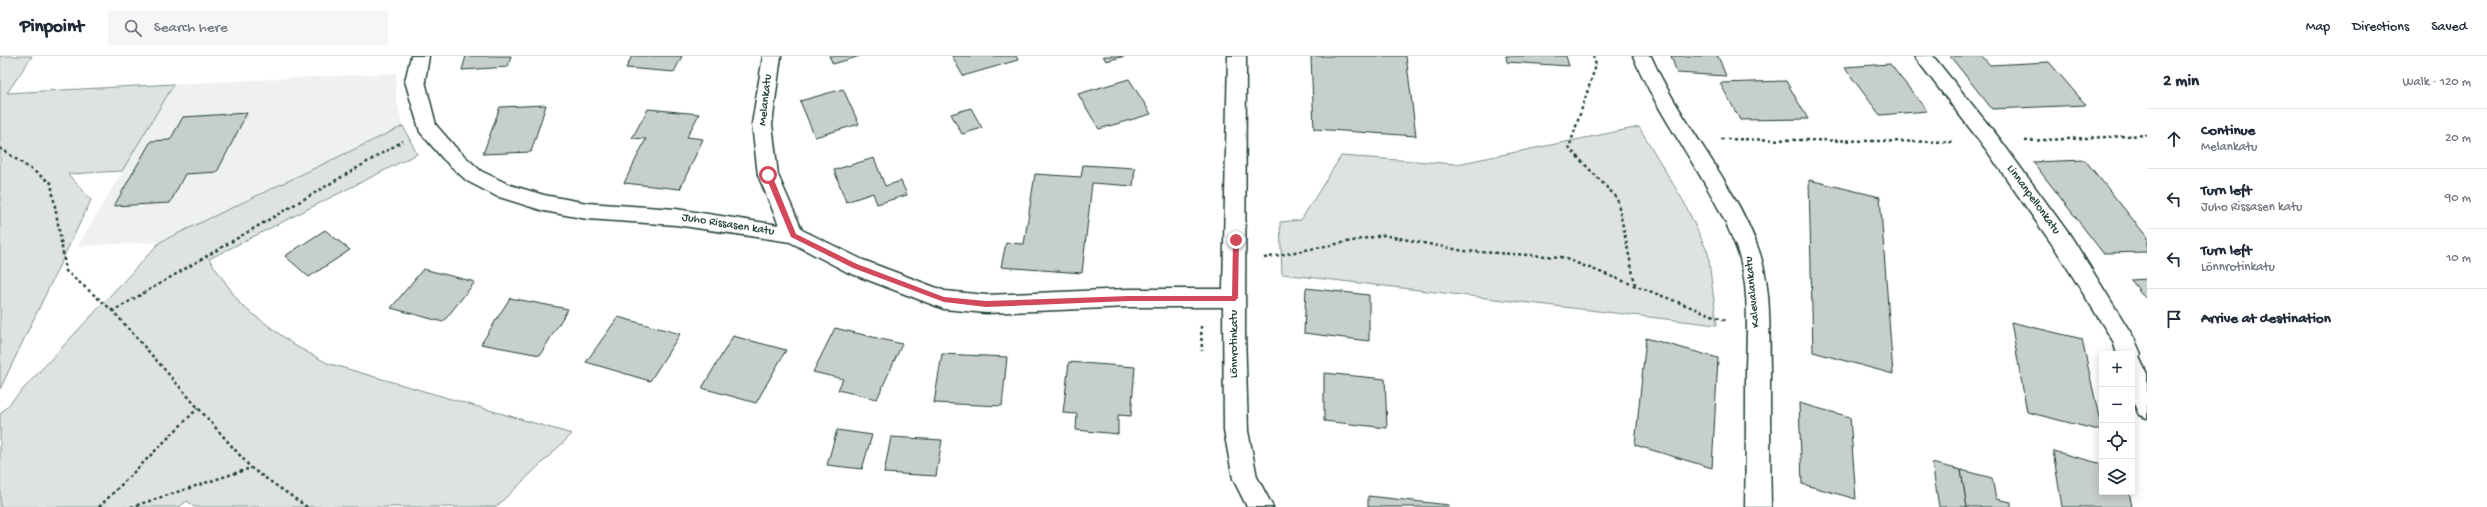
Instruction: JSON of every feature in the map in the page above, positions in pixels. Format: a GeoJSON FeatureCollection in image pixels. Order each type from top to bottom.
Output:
{"type":"FeatureCollection","features":[{"type":"Feature","properties":{"kind":"street","name":"Juho Rissasen katu"},"geometry":{"type":"LineString","coordinates":[[420,56],[415,81],[427,127],[450,154],[474,176],[503,191],[523,197],[587,211],[676,217],[794,236],[855,266],[944,300],[986,304],[1129,298],[1235,298]]}},
{"type":"Feature","properties":{"kind":"street","name":"Melankatu"},"geometry":{"type":"LineString","coordinates":[[772,56],[762,124],[768,175],[794,236]]}},
{"type":"Feature","properties":{"kind":"street","name":"Lönnrotinkatu"},"geometry":{"type":"LineString","coordinates":[[1237,56],[1235,298],[1236,431],[1245,480],[1260,507]]}},
{"type":"Feature","properties":{"kind":"street","name":"Kalevalankatu"},"geometry":{"type":"LineString","coordinates":[[1642,56],[1656,89],[1721,194],[1748,249],[1755,285],[1758,333],[1758,507]]}},
{"type":"Feature","properties":{"kind":"street","name":"Linnanpellonkatu"},"geometry":{"type":"LineString","coordinates":[[1922,56],[1992,143],[2064,244],[2124,338],[2128,351]]}},
{"type":"Feature","properties":{"kind":"street"},"geometry":{"type":"LineString","coordinates":[[2135,373],[2147,408]]}},
{"type":"Feature","properties":{"kind":"path"},"geometry":{"type":"LineString","coordinates":[[1593,56],[1596,65],[1570,148],[1616,198],[1635,284]]}},
{"type":"Feature","properties":{"kind":"path"},"geometry":{"type":"LineString","coordinates":[[113,311],[427,127]]}},
{"type":"Feature","properties":{"kind":"path"},"geometry":{"type":"LineString","coordinates":[[1717,138],[1992,143],[2147,135]]}},
{"type":"Feature","properties":{"kind":"path"},"geometry":{"type":"LineString","coordinates":[[0,148],[51,184],[66,271],[113,311],[251,468],[307,507]]}},
{"type":"Feature","properties":{"kind":"path"},"geometry":{"type":"LineString","coordinates":[[1264,258],[1383,234],[1464,251],[1561,257],[1635,284],[1758,333]]}},
{"type":"Feature","properties":{"kind":"path"},"geometry":{"type":"LineString","coordinates":[[99,507],[198,408]]}},
{"type":"Feature","properties":{"kind":"path"},"geometry":{"type":"LineString","coordinates":[[131,507],[251,468]]}},
{"type":"Feature","properties":{"kind":"shaded area"},"geometry":{"type":"Polygon","coordinates":[[[0,56],[32,56],[7,93],[174,84],[122,171],[68,174],[91,200],[0,389],[0,56]]]}},
{"type":"Feature","properties":{"kind":"shaded area"},"geometry":{"type":"Polygon","coordinates":[[[396,73],[396,100],[403,126],[160,242],[78,246],[174,84],[396,73]]]}},
{"type":"Feature","properties":{"kind":"shaded area"},"geometry":{"type":"Polygon","coordinates":[[[403,126],[417,154],[209,259],[241,305],[294,345],[327,363],[572,434],[496,507],[194,507],[187,501],[179,507],[0,507],[0,414],[160,242],[403,126]]]}},
{"type":"Feature","properties":{"kind":"shaded area"},"geometry":{"type":"Polygon","coordinates":[[[1639,127],[1684,202],[1708,253],[1717,325],[1282,274],[1280,222],[1301,220],[1341,156],[1457,164],[1639,127]]]}},
{"type":"Feature","properties":{"kind":"building"},"geometry":{"type":"Polygon","coordinates":[[[466,56],[511,56],[508,67],[462,70],[466,56]]]}},
{"type":"Feature","properties":{"kind":"building"},"geometry":{"type":"Polygon","coordinates":[[[632,56],[682,56],[674,72],[626,68],[632,56]]]}},
{"type":"Feature","properties":{"kind":"building"},"geometry":{"type":"Polygon","coordinates":[[[829,56],[860,56],[833,64],[829,56]]]}},
{"type":"Feature","properties":{"kind":"building"},"geometry":{"type":"Polygon","coordinates":[[[952,56],[1016,56],[1018,60],[963,76],[952,56]]]}},
{"type":"Feature","properties":{"kind":"building"},"geometry":{"type":"Polygon","coordinates":[[[1103,56],[1125,56],[1106,61],[1103,56]]]}},
{"type":"Feature","properties":{"kind":"building"},"geometry":{"type":"Polygon","coordinates":[[[1311,56],[1406,56],[1416,136],[1314,129],[1311,56]]]}},
{"type":"Feature","properties":{"kind":"building"},"geometry":{"type":"Polygon","coordinates":[[[1506,56],[1566,56],[1569,66],[1507,62],[1506,56]]]}},
{"type":"Feature","properties":{"kind":"building"},"geometry":{"type":"Polygon","coordinates":[[[1671,56],[1718,56],[1726,76],[1677,73],[1671,56]]]}},
{"type":"Feature","properties":{"kind":"building"},"geometry":{"type":"Polygon","coordinates":[[[1950,56],[1982,56],[1990,65],[2049,62],[2086,105],[1992,109],[1950,56]]]}},
{"type":"Feature","properties":{"kind":"building"},"geometry":{"type":"Polygon","coordinates":[[[1890,64],[1927,111],[1880,115],[1844,67],[1890,64]]]}},
{"type":"Feature","properties":{"kind":"building"},"geometry":{"type":"Polygon","coordinates":[[[1129,79],[1151,114],[1099,129],[1078,94],[1129,79]]]}},
{"type":"Feature","properties":{"kind":"building"},"geometry":{"type":"Polygon","coordinates":[[[1786,81],[1808,119],[1740,120],[1720,83],[1786,81]]]}},
{"type":"Feature","properties":{"kind":"building"},"geometry":{"type":"Polygon","coordinates":[[[843,89],[859,124],[815,137],[800,101],[843,89]]]}},
{"type":"Feature","properties":{"kind":"building"},"geometry":{"type":"Polygon","coordinates":[[[546,105],[531,152],[483,154],[500,107],[546,105]]]}},
{"type":"Feature","properties":{"kind":"building"},"geometry":{"type":"Polygon","coordinates":[[[971,108],[982,128],[962,134],[951,114],[971,108]]]}},
{"type":"Feature","properties":{"kind":"building"},"geometry":{"type":"Polygon","coordinates":[[[648,109],[699,114],[687,137],[703,139],[680,189],[624,183],[646,139],[632,138],[648,109]]]}},
{"type":"Feature","properties":{"kind":"building"},"geometry":{"type":"Polygon","coordinates":[[[247,113],[217,172],[185,174],[170,203],[114,206],[151,141],[170,140],[183,117],[247,113]]]}},
{"type":"Feature","properties":{"kind":"building"},"geometry":{"type":"Polygon","coordinates":[[[874,158],[885,186],[901,181],[907,195],[877,204],[873,193],[846,202],[834,170],[874,158]]]}},
{"type":"Feature","properties":{"kind":"building"},"geometry":{"type":"Polygon","coordinates":[[[2085,160],[2147,237],[2147,252],[2103,253],[2033,162],[2085,160]]]}},
{"type":"Feature","properties":{"kind":"building"},"geometry":{"type":"Polygon","coordinates":[[[1083,165],[1135,168],[1133,186],[1092,183],[1082,273],[1001,267],[1006,243],[1024,244],[1035,174],[1081,177],[1083,165]]]}},
{"type":"Feature","properties":{"kind":"building"},"geometry":{"type":"Polygon","coordinates":[[[1809,180],[1880,197],[1893,374],[1813,352],[1809,180]]]}},
{"type":"Feature","properties":{"kind":"building"},"geometry":{"type":"Polygon","coordinates":[[[325,230],[350,250],[309,277],[285,256],[325,230]]]}},
{"type":"Feature","properties":{"kind":"building"},"geometry":{"type":"Polygon","coordinates":[[[423,269],[475,282],[443,322],[391,308],[423,269]]]}},
{"type":"Feature","properties":{"kind":"building"},"geometry":{"type":"Polygon","coordinates":[[[2147,279],[2147,300],[2131,280],[2147,279]]]}},
{"type":"Feature","properties":{"kind":"building"},"geometry":{"type":"Polygon","coordinates":[[[1306,288],[1369,295],[1369,341],[1304,333],[1306,288]]]}},
{"type":"Feature","properties":{"kind":"building"},"geometry":{"type":"Polygon","coordinates":[[[510,298],[568,309],[540,355],[481,344],[510,298]]]}},
{"type":"Feature","properties":{"kind":"building"},"geometry":{"type":"Polygon","coordinates":[[[618,317],[680,334],[650,381],[586,362],[618,317]]]}},
{"type":"Feature","properties":{"kind":"building"},"geometry":{"type":"Polygon","coordinates":[[[2011,322],[2082,339],[2099,417],[2099,430],[2027,412],[2011,322]]]}},
{"type":"Feature","properties":{"kind":"building"},"geometry":{"type":"Polygon","coordinates":[[[835,328],[902,344],[877,399],[838,390],[843,379],[813,372],[835,328]]]}},
{"type":"Feature","properties":{"kind":"building"},"geometry":{"type":"Polygon","coordinates":[[[733,336],[786,350],[756,403],[702,388],[733,336]]]}},
{"type":"Feature","properties":{"kind":"building"},"geometry":{"type":"Polygon","coordinates":[[[1646,338],[1718,358],[1712,468],[1635,445],[1646,338]]]}},
{"type":"Feature","properties":{"kind":"building"},"geometry":{"type":"Polygon","coordinates":[[[942,354],[1007,357],[1002,406],[934,403],[942,354]]]}},
{"type":"Feature","properties":{"kind":"building"},"geometry":{"type":"Polygon","coordinates":[[[1069,362],[1135,367],[1131,416],[1118,415],[1118,434],[1076,430],[1077,414],[1063,413],[1069,362]]]}},
{"type":"Feature","properties":{"kind":"building"},"geometry":{"type":"Polygon","coordinates":[[[1324,373],[1385,379],[1387,428],[1324,421],[1324,373]]]}},
{"type":"Feature","properties":{"kind":"building"},"geometry":{"type":"Polygon","coordinates":[[[1799,403],[1850,417],[1856,499],[1802,484],[1799,403]]]}},
{"type":"Feature","properties":{"kind":"building"},"geometry":{"type":"Polygon","coordinates":[[[837,430],[872,435],[862,469],[827,465],[837,430]]]}},
{"type":"Feature","properties":{"kind":"building"},"geometry":{"type":"Polygon","coordinates":[[[891,437],[942,440],[936,476],[884,473],[891,437]]]}},
{"type":"Feature","properties":{"kind":"building"},"geometry":{"type":"Polygon","coordinates":[[[2053,451],[2099,463],[2099,495],[2130,495],[2132,507],[2062,507],[2053,451]]]}},
{"type":"Feature","properties":{"kind":"building"},"geometry":{"type":"Polygon","coordinates":[[[1932,463],[1961,470],[1967,507],[1939,507],[1932,463]]]}},
{"type":"Feature","properties":{"kind":"building"},"geometry":{"type":"Polygon","coordinates":[[[1961,470],[1992,478],[1996,499],[2011,502],[2011,507],[1967,507],[1961,470]]]}},
{"type":"Feature","properties":{"kind":"building"},"geometry":{"type":"Polygon","coordinates":[[[1368,496],[1449,505],[1449,507],[1368,507],[1368,496]]]}},
{"type":"Feature","properties":{"kind":"route"},"geometry":{"type":"LineString","coordinates":[[768,175],[794,236],[855,266],[944,300],[986,304],[1129,298],[1235,298],[1236,240]]}}]}
